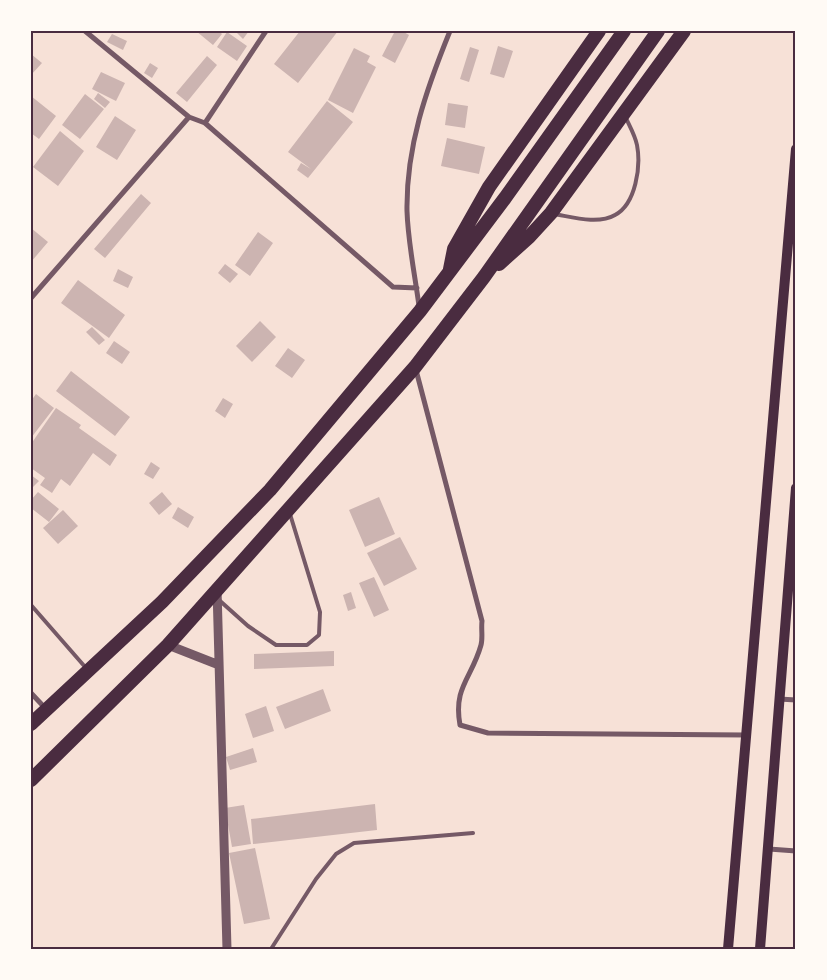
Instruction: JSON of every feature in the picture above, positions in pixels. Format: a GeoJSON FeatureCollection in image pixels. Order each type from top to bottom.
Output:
{"type":"FeatureCollection","features":[{"type":"Feature","properties":{"kind":"highway"},"geometry":{"type":"LineString","coordinates":[[449,272],[454,249],[489,187],[599,31]]}},
{"type":"Feature","properties":{"kind":"highway"},"geometry":{"type":"LineString","coordinates":[[31,724],[162,602],[270,490],[420,311],[624,31]]}},
{"type":"Feature","properties":{"kind":"highway"},"geometry":{"type":"LineString","coordinates":[[31,780],[217,594],[416,367],[484,277],[658,31]]}},
{"type":"Feature","properties":{"kind":"highway"},"geometry":{"type":"LineString","coordinates":[[484,277],[529,238],[551,214],[684,31]]}},
{"type":"Feature","properties":{"kind":"main road"},"geometry":{"type":"LineString","coordinates":[[728,949],[796,149]]}},
{"type":"Feature","properties":{"kind":"main road"},"geometry":{"type":"LineString","coordinates":[[760,949],[796,488]]}},
{"type":"Feature","properties":{"kind":"street"},"geometry":{"type":"LineString","coordinates":[[85,31],[189,116],[204,124],[393,287],[417,288]]}},
{"type":"Feature","properties":{"kind":"street"},"geometry":{"type":"LineString","coordinates":[[204,124],[266,31]]}},
{"type":"Feature","properties":{"kind":"street"},"geometry":{"type":"LineString","coordinates":[[420,311],[407,211],[410,161],[415,130],[428,84],[450,31]]}},
{"type":"Feature","properties":{"kind":"street"},"geometry":{"type":"LineString","coordinates":[[31,298],[189,116]]}},
{"type":"Feature","properties":{"kind":"street"},"geometry":{"type":"LineString","coordinates":[[416,367],[482,621],[481,644],[460,689],[457,709],[460,726],[488,733],[747,735]]}},
{"type":"Feature","properties":{"kind":"street"},"geometry":{"type":"LineString","coordinates":[[217,594],[227,949]]}},
{"type":"Feature","properties":{"kind":"street"},"geometry":{"type":"LineString","coordinates":[[168,645],[220,665]]}},
{"type":"Feature","properties":{"kind":"street"},"geometry":{"type":"LineString","coordinates":[[31,693],[46,709]]}},
{"type":"Feature","properties":{"kind":"street"},"geometry":{"type":"LineString","coordinates":[[779,699],[796,700]]}},
{"type":"Feature","properties":{"kind":"street"},"geometry":{"type":"LineString","coordinates":[[769,850],[796,851]]}},
{"type":"Feature","properties":{"kind":"lane"},"geometry":{"type":"LineString","coordinates":[[551,214],[585,220],[614,216],[626,206],[634,189],[638,166],[637,144],[624,114]]}},
{"type":"Feature","properties":{"kind":"lane"},"geometry":{"type":"LineString","coordinates":[[217,594],[248,626],[276,646],[307,645],[319,635],[320,612],[289,512]]}},
{"type":"Feature","properties":{"kind":"lane"},"geometry":{"type":"LineString","coordinates":[[31,605],[88,670]]}},
{"type":"Feature","properties":{"kind":"lane"},"geometry":{"type":"LineString","coordinates":[[271,949],[316,879],[336,854],[354,843],[474,833]]}},
{"type":"Feature","properties":{"kind":"building"},"geometry":{"type":"Polygon","coordinates":[[[196,31],[219,31],[222,34],[213,45],[196,31]]]}},
{"type":"Feature","properties":{"kind":"building"},"geometry":{"type":"Polygon","coordinates":[[[235,31],[249,31],[243,39],[235,31]]]}},
{"type":"Feature","properties":{"kind":"building"},"geometry":{"type":"Polygon","coordinates":[[[300,31],[338,31],[298,83],[274,64],[300,31]]]}},
{"type":"Feature","properties":{"kind":"building"},"geometry":{"type":"Polygon","coordinates":[[[395,31],[402,31],[409,35],[395,63],[382,56],[395,31]]]}},
{"type":"Feature","properties":{"kind":"building"},"geometry":{"type":"Polygon","coordinates":[[[227,32],[247,46],[237,61],[217,47],[227,32]]]}},
{"type":"Feature","properties":{"kind":"building"},"geometry":{"type":"Polygon","coordinates":[[[112,34],[127,41],[123,50],[107,42],[112,34]]]}},
{"type":"Feature","properties":{"kind":"building"},"geometry":{"type":"Polygon","coordinates":[[[498,46],[513,51],[504,78],[490,74],[498,46]]]}},
{"type":"Feature","properties":{"kind":"building"},"geometry":{"type":"Polygon","coordinates":[[[470,47],[479,50],[469,82],[460,79],[470,47]]]}},
{"type":"Feature","properties":{"kind":"building"},"geometry":{"type":"Polygon","coordinates":[[[354,48],[370,56],[367,62],[376,67],[353,113],[328,100],[354,48]]]}},
{"type":"Feature","properties":{"kind":"building"},"geometry":{"type":"Polygon","coordinates":[[[31,54],[42,63],[31,75],[31,54]]]}},
{"type":"Feature","properties":{"kind":"building"},"geometry":{"type":"Polygon","coordinates":[[[207,56],[217,65],[187,102],[176,93],[207,56]]]}},
{"type":"Feature","properties":{"kind":"building"},"geometry":{"type":"Polygon","coordinates":[[[150,63],[158,68],[152,78],[144,73],[150,63]]]}},
{"type":"Feature","properties":{"kind":"building"},"geometry":{"type":"Polygon","coordinates":[[[101,72],[125,83],[116,101],[92,89],[101,72]]]}},
{"type":"Feature","properties":{"kind":"building"},"geometry":{"type":"Polygon","coordinates":[[[98,93],[110,102],[105,108],[94,99],[98,93]]]}},
{"type":"Feature","properties":{"kind":"building"},"geometry":{"type":"Polygon","coordinates":[[[85,94],[104,109],[80,139],[62,125],[85,94]]]}},
{"type":"Feature","properties":{"kind":"building"},"geometry":{"type":"Polygon","coordinates":[[[31,96],[56,116],[39,139],[31,133],[31,96]]]}},
{"type":"Feature","properties":{"kind":"building"},"geometry":{"type":"Polygon","coordinates":[[[327,101],[353,122],[308,178],[297,170],[301,163],[311,169],[288,152],[327,101]]]}},
{"type":"Feature","properties":{"kind":"building"},"geometry":{"type":"Polygon","coordinates":[[[448,103],[468,106],[465,128],[445,125],[448,103]]]}},
{"type":"Feature","properties":{"kind":"building"},"geometry":{"type":"Polygon","coordinates":[[[115,116],[136,130],[117,160],[96,147],[115,116]]]}},
{"type":"Feature","properties":{"kind":"building"},"geometry":{"type":"Polygon","coordinates":[[[60,131],[84,151],[58,186],[33,167],[60,131]]]}},
{"type":"Feature","properties":{"kind":"building"},"geometry":{"type":"Polygon","coordinates":[[[447,138],[485,147],[479,174],[441,166],[447,138]]]}},
{"type":"Feature","properties":{"kind":"building"},"geometry":{"type":"Polygon","coordinates":[[[141,194],[151,203],[105,258],[94,249],[141,194]]]}},
{"type":"Feature","properties":{"kind":"building"},"geometry":{"type":"Polygon","coordinates":[[[31,228],[48,242],[31,262],[31,228]]]}},
{"type":"Feature","properties":{"kind":"building"},"geometry":{"type":"Polygon","coordinates":[[[258,232],[273,243],[250,276],[235,265],[258,232]]]}},
{"type":"Feature","properties":{"kind":"building"},"geometry":{"type":"Polygon","coordinates":[[[225,264],[238,274],[230,283],[218,273],[225,264]]]}},
{"type":"Feature","properties":{"kind":"building"},"geometry":{"type":"Polygon","coordinates":[[[118,269],[133,277],[128,288],[113,281],[118,269]]]}},
{"type":"Feature","properties":{"kind":"building"},"geometry":{"type":"Polygon","coordinates":[[[78,280],[125,315],[109,338],[61,303],[78,280]]]}},
{"type":"Feature","properties":{"kind":"building"},"geometry":{"type":"Polygon","coordinates":[[[260,321],[276,337],[252,362],[236,346],[260,321]]]}},
{"type":"Feature","properties":{"kind":"building"},"geometry":{"type":"Polygon","coordinates":[[[92,327],[105,340],[99,345],[86,332],[92,327]]]}},
{"type":"Feature","properties":{"kind":"building"},"geometry":{"type":"Polygon","coordinates":[[[114,341],[130,352],[122,364],[106,353],[114,341]]]}},
{"type":"Feature","properties":{"kind":"building"},"geometry":{"type":"Polygon","coordinates":[[[288,348],[305,360],[292,378],[275,366],[288,348]]]}},
{"type":"Feature","properties":{"kind":"building"},"geometry":{"type":"Polygon","coordinates":[[[71,371],[130,417],[115,436],[56,391],[71,371]]]}},
{"type":"Feature","properties":{"kind":"building"},"geometry":{"type":"Polygon","coordinates":[[[36,394],[54,408],[31,438],[31,401],[36,394]]]}},
{"type":"Feature","properties":{"kind":"building"},"geometry":{"type":"Polygon","coordinates":[[[223,398],[233,404],[225,418],[215,411],[223,398]]]}},
{"type":"Feature","properties":{"kind":"building"},"geometry":{"type":"Polygon","coordinates":[[[56,408],[81,425],[79,428],[117,455],[110,466],[93,453],[70,486],[61,479],[52,493],[40,485],[45,478],[31,468],[31,444],[56,408]]]}},
{"type":"Feature","properties":{"kind":"building"},"geometry":{"type":"Polygon","coordinates":[[[151,462],[160,468],[153,479],[144,474],[151,462]]]}},
{"type":"Feature","properties":{"kind":"building"},"geometry":{"type":"Polygon","coordinates":[[[31,475],[39,481],[31,489],[31,475]]]}},
{"type":"Feature","properties":{"kind":"building"},"geometry":{"type":"Polygon","coordinates":[[[38,492],[59,509],[49,522],[31,508],[31,500],[38,492]]]}},
{"type":"Feature","properties":{"kind":"building"},"geometry":{"type":"Polygon","coordinates":[[[162,492],[172,504],[159,515],[149,503],[162,492]]]}},
{"type":"Feature","properties":{"kind":"building"},"geometry":{"type":"Polygon","coordinates":[[[379,497],[395,534],[365,547],[349,510],[379,497]]]}},
{"type":"Feature","properties":{"kind":"building"},"geometry":{"type":"Polygon","coordinates":[[[178,507],[194,517],[188,528],[172,518],[178,507]]]}},
{"type":"Feature","properties":{"kind":"building"},"geometry":{"type":"Polygon","coordinates":[[[63,510],[78,526],[58,544],[43,528],[63,510]]]}},
{"type":"Feature","properties":{"kind":"building"},"geometry":{"type":"Polygon","coordinates":[[[400,537],[417,569],[384,586],[367,553],[400,537]]]}},
{"type":"Feature","properties":{"kind":"building"},"geometry":{"type":"Polygon","coordinates":[[[374,577],[389,610],[374,617],[359,583],[374,577]]]}},
{"type":"Feature","properties":{"kind":"building"},"geometry":{"type":"Polygon","coordinates":[[[351,592],[356,608],[348,611],[343,595],[351,592]]]}},
{"type":"Feature","properties":{"kind":"building"},"geometry":{"type":"Polygon","coordinates":[[[334,651],[334,666],[254,669],[254,654],[334,651]]]}},
{"type":"Feature","properties":{"kind":"building"},"geometry":{"type":"Polygon","coordinates":[[[323,689],[331,711],[285,729],[276,707],[323,689]]]}},
{"type":"Feature","properties":{"kind":"building"},"geometry":{"type":"Polygon","coordinates":[[[266,706],[274,731],[253,738],[245,714],[266,706]]]}},
{"type":"Feature","properties":{"kind":"building"},"geometry":{"type":"Polygon","coordinates":[[[253,748],[257,762],[230,770],[226,757],[253,748]]]}},
{"type":"Feature","properties":{"kind":"building"},"geometry":{"type":"Polygon","coordinates":[[[375,804],[377,830],[253,844],[251,819],[375,804]]]}},
{"type":"Feature","properties":{"kind":"building"},"geometry":{"type":"Polygon","coordinates":[[[244,805],[251,844],[232,847],[225,808],[244,805]]]}},
{"type":"Feature","properties":{"kind":"building"},"geometry":{"type":"Polygon","coordinates":[[[255,848],[270,919],[244,924],[229,853],[255,848]]]}}]}
